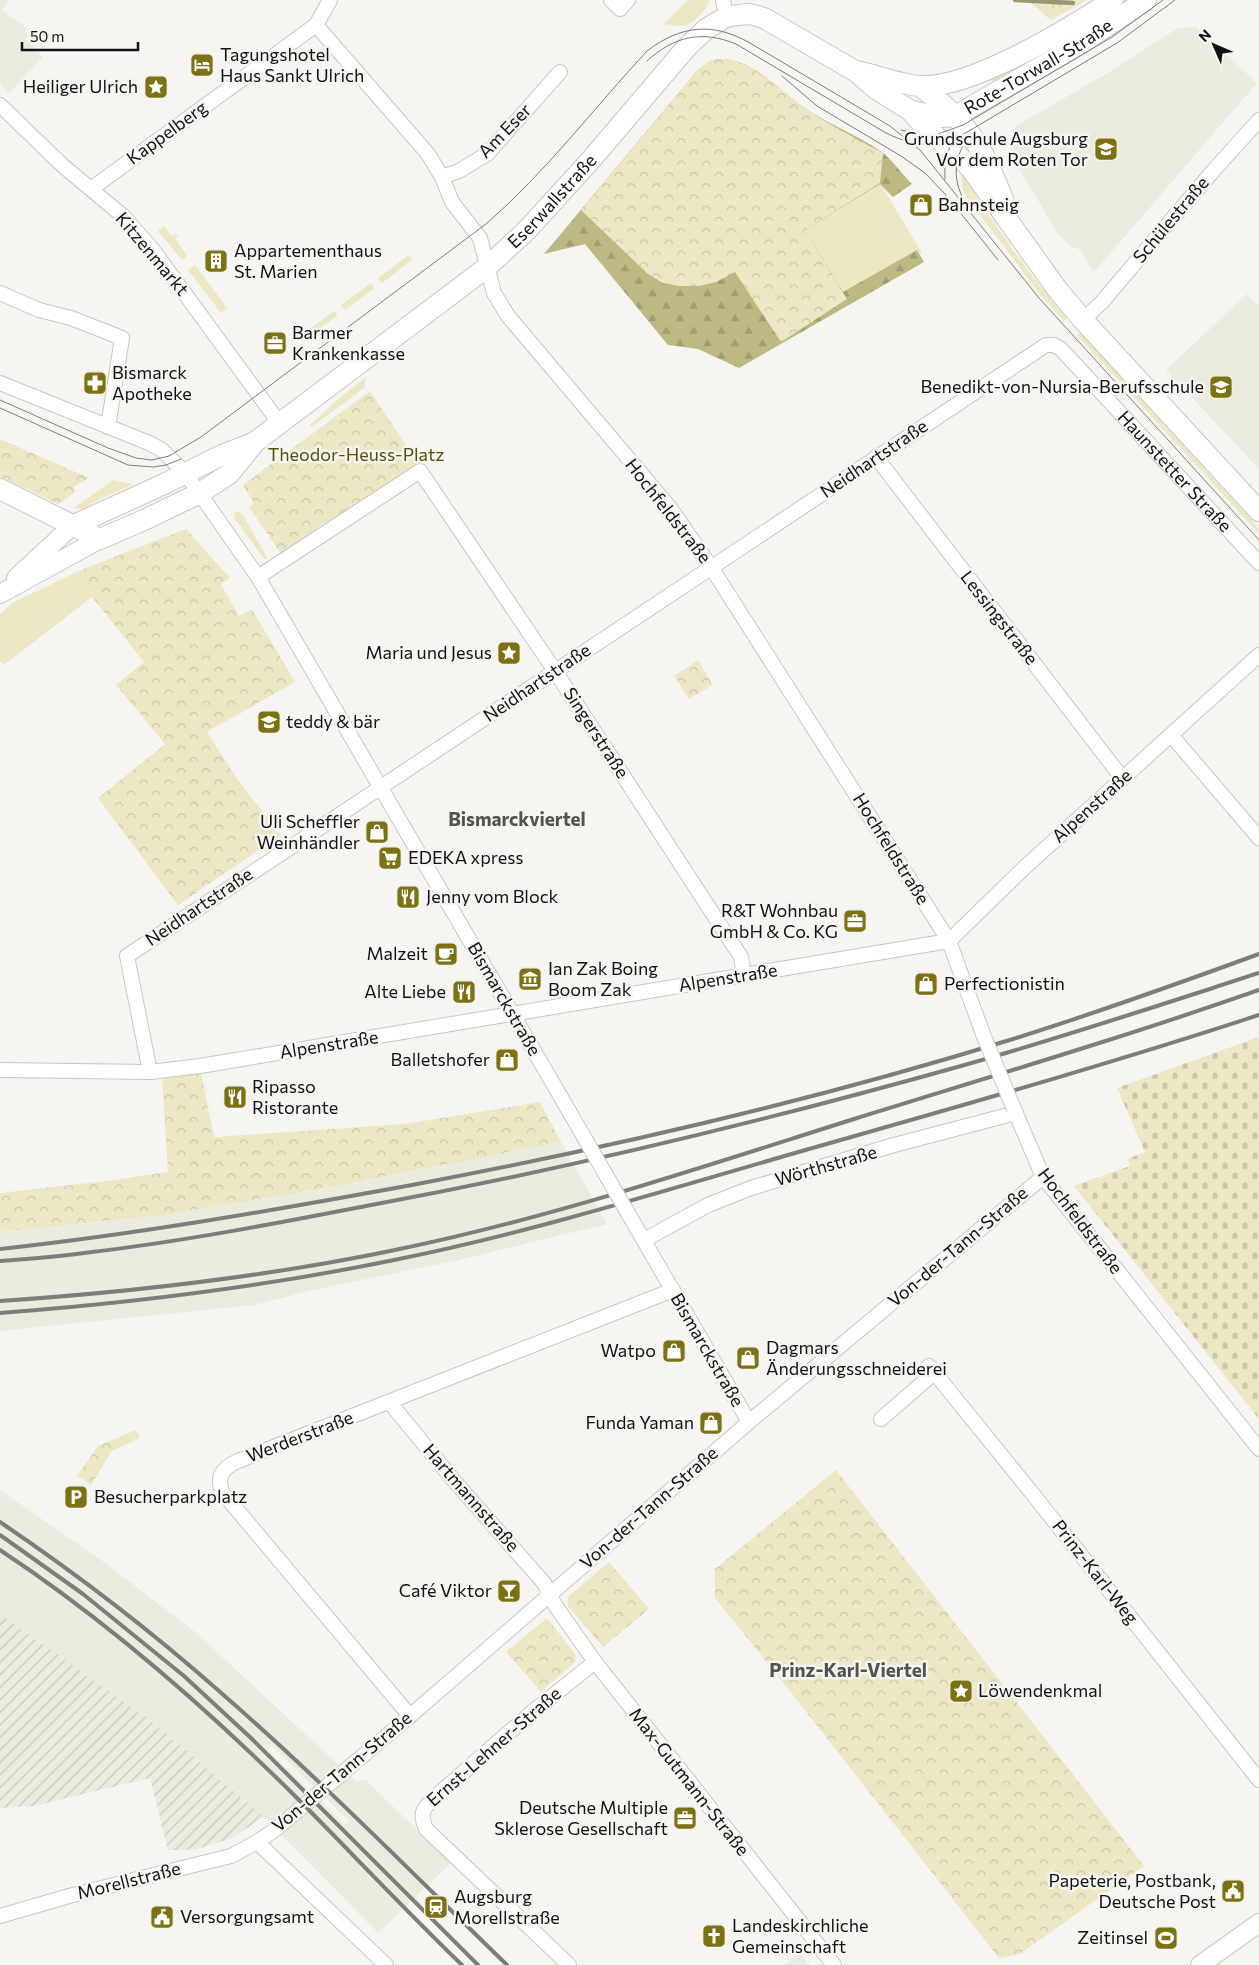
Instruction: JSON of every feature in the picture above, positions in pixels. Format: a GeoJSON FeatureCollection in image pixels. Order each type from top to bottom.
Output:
{"type":"FeatureCollection","features":[{"type":"Feature","properties":{"kind":"main road","name":"Rote-Torwall-Straße"},"geometry":{"type":"LineString","coordinates":[[855,71],[920,86],[944,83],[975,75],[1051,36],[1113,0]]}},
{"type":"Feature","properties":{"kind":"main road","name":"Rote-Torwall-Straße"},"geometry":{"type":"LineString","coordinates":[[725,9],[764,18],[855,71],[876,89],[912,112],[942,117],[955,116],[1077,46],[1146,0]]}},
{"type":"Feature","properties":{"kind":"main road","name":"Eserwallstraße"},"geometry":{"type":"LineString","coordinates":[[280,424],[486,268],[526,231],[589,162],[687,47],[725,9]]}},
{"type":"Feature","properties":{"kind":"main road","name":"Rote-Torwall-Straße"},"geometry":{"type":"LineString","coordinates":[[955,116],[960,96],[975,75]]}},
{"type":"Feature","properties":{"kind":"main road","name":"Rote-Torwall-Straße"},"geometry":{"type":"LineString","coordinates":[[920,86],[955,116]]}},
{"type":"Feature","properties":{"kind":"main road","name":"Haunstetter Straße"},"geometry":{"type":"LineString","coordinates":[[912,112],[924,126],[961,157],[980,180],[1056,289],[1082,320],[1259,511]]}},
{"type":"Feature","properties":{"kind":"main road"},"geometry":{"type":"LineString","coordinates":[[955,116],[961,157]]}},
{"type":"Feature","properties":{"kind":"main road","name":"Haunstetter Straße"},"geometry":{"type":"LineString","coordinates":[[955,116],[976,141],[989,164],[1015,231]]}},
{"type":"Feature","properties":{"kind":"main road"},"geometry":{"type":"LineString","coordinates":[[72,526],[186,474],[222,455],[255,442],[280,424]]}},
{"type":"Feature","properties":{"kind":"main road"},"geometry":{"type":"LineString","coordinates":[[0,489],[100,539],[200,493],[229,474],[255,442]]}},
{"type":"Feature","properties":{"kind":"street"},"geometry":{"type":"LineString","coordinates":[[316,25],[330,0]]}},
{"type":"Feature","properties":{"kind":"street","name":"Hochfeldstraße"},"geometry":{"type":"LineString","coordinates":[[316,25],[428,154],[442,177],[452,202],[480,238],[486,268],[494,293],[508,316],[671,509],[711,567],[949,941],[983,1034],[1043,1176],[1259,1449]]}},
{"type":"Feature","properties":{"kind":"street","name":"Kappelberg"},"geometry":{"type":"LineString","coordinates":[[91,189],[316,25]]}},
{"type":"Feature","properties":{"kind":"street","name":"Am Eser"},"geometry":{"type":"LineString","coordinates":[[442,177],[459,171],[487,154],[560,72]]}},
{"type":"Feature","properties":{"kind":"street","name":"Kitzenmarkt"},"geometry":{"type":"LineString","coordinates":[[0,105],[62,165],[123,216],[154,250],[280,424]]}},
{"type":"Feature","properties":{"kind":"street","name":"Schülestraße"},"geometry":{"type":"LineString","coordinates":[[1082,320],[1102,302],[1213,171],[1259,120]]}},
{"type":"Feature","properties":{"kind":"street"},"geometry":{"type":"LineString","coordinates":[[0,293],[39,310],[71,318],[122,338],[108,426]]}},
{"type":"Feature","properties":{"kind":"street","name":"Neidhartstraße"},"geometry":{"type":"LineString","coordinates":[[150,1072],[127,956],[1046,345]]}},
{"type":"Feature","properties":{"kind":"street","name":"Haunstetter Straße"},"geometry":{"type":"LineString","coordinates":[[1046,345],[1054,345],[1061,349],[1259,563]]}},
{"type":"Feature","properties":{"kind":"street"},"geometry":{"type":"LineString","coordinates":[[0,383],[160,448],[186,474],[258,577]]}},
{"type":"Feature","properties":{"kind":"street","name":"Lessingstraße"},"geometry":{"type":"LineString","coordinates":[[876,457],[1122,778]]}},
{"type":"Feature","properties":{"kind":"street","name":"Singerstraße"},"geometry":{"type":"LineString","coordinates":[[258,577],[420,471],[555,671],[742,957],[744,975]]}},
{"type":"Feature","properties":{"kind":"street"},"geometry":{"type":"LineString","coordinates":[[0,594],[72,526]]}},
{"type":"Feature","properties":{"kind":"street"},"geometry":{"type":"LineString","coordinates":[[0,594],[100,539]]}},
{"type":"Feature","properties":{"kind":"street","name":"Bismarckstraße"},"geometry":{"type":"LineString","coordinates":[[258,577],[749,1422]]}},
{"type":"Feature","properties":{"kind":"street","name":"Alpenstraße"},"geometry":{"type":"LineString","coordinates":[[0,1070],[150,1072],[200,1066],[949,941],[1025,867],[1259,655]]}},
{"type":"Feature","properties":{"kind":"street"},"geometry":{"type":"LineString","coordinates":[[1171,735],[1259,838]]}},
{"type":"Feature","properties":{"kind":"street","name":"Wörthstraße"},"geometry":{"type":"LineString","coordinates":[[644,1240],[708,1205],[751,1188],[1015,1111]]}},
{"type":"Feature","properties":{"kind":"street","name":"Von-der-Tann-Straße"},"geometry":{"type":"LineString","coordinates":[[257,1842],[276,1829],[410,1716],[749,1422],[1043,1176]]}},
{"type":"Feature","properties":{"kind":"street","name":"Werderstraße"},"geometry":{"type":"LineString","coordinates":[[410,1716],[222,1492],[218,1483],[222,1473],[228,1465],[390,1403],[673,1290]]}},
{"type":"Feature","properties":{"kind":"street","name":"Prinz-Karl-Weg"},"geometry":{"type":"LineString","coordinates":[[881,1418],[932,1370],[1259,1780]]}},
{"type":"Feature","properties":{"kind":"street","name":"Hartmannstraße"},"geometry":{"type":"LineString","coordinates":[[390,1403],[544,1583],[548,1595]]}},
{"type":"Feature","properties":{"kind":"street","name":"Max-Gutmann-Straße"},"geometry":{"type":"LineString","coordinates":[[548,1595],[595,1662],[834,1965]]}},
{"type":"Feature","properties":{"kind":"street","name":"Ernst-Lehner-Straße"},"geometry":{"type":"LineString","coordinates":[[568,1965],[426,1829],[422,1818],[424,1808],[435,1797],[531,1713],[595,1662]]}},
{"type":"Feature","properties":{"kind":"street"},"geometry":{"type":"LineString","coordinates":[[257,1842],[386,1965]]}},
{"type":"Feature","properties":{"kind":"street","name":"Morellstraße"},"geometry":{"type":"LineString","coordinates":[[0,1916],[69,1896],[231,1856],[257,1842]]}},
{"type":"Feature","properties":{"kind":"street"},"geometry":{"type":"LineString","coordinates":[[1200,1965],[1259,1923]]}},
{"type":"Feature","properties":{"kind":"shaded area"},"geometry":{"type":"Polygon","coordinates":[[[0,0],[9,0],[2,10],[28,29],[25,32],[29,36],[26,39],[43,57],[9,93],[0,84],[0,0]]]}},
{"type":"Feature","properties":{"kind":"shaded area","name":"Grundschule Augsburg Vor dem Roten Tor"},"geometry":{"type":"Polygon","coordinates":[[[1196,27],[1257,83],[1095,271],[1092,271],[1081,250],[1070,246],[1058,234],[1010,153],[1016,126],[1111,71],[1178,28],[1196,27]]]}},
{"type":"Feature","properties":{"kind":"shaded area","name":"Benedikt-von-Nursia-Berufsschule"},"geometry":{"type":"Polygon","coordinates":[[[1247,294],[1259,307],[1259,469],[1166,370],[1247,294]]]}},
{"type":"Feature","properties":{"kind":"shaded area"},"geometry":{"type":"Polygon","coordinates":[[[561,1142],[607,1224],[450,1262],[317,1289],[254,1305],[0,1331],[0,1232],[162,1215],[298,1193],[561,1142]]]}},
{"type":"Feature","properties":{"kind":"shaded area"},"geometry":{"type":"Polygon","coordinates":[[[0,1490],[105,1563],[195,1632],[356,1781],[366,1780],[451,1863],[378,1933],[264,1817],[151,1721],[0,1614],[0,1490]],[[272,1746],[268,1750],[345,1825],[349,1821],[272,1746]]]}},
{"type":"Feature","properties":{"kind":"shaded area"},"geometry":{"type":"Polygon","coordinates":[[[0,1614],[151,1721],[264,1817],[232,1838],[197,1849],[168,1850],[150,1778],[34,1806],[0,1808],[0,1614]]]}},
{"type":"Feature","properties":{"kind":"shaded area"},"geometry":{"type":"Polygon","coordinates":[[[800,1953],[810,1965],[784,1965],[800,1953]]]}},
{"type":"Feature","properties":{"kind":"green space"},"geometry":{"type":"Polygon","coordinates":[[[688,0],[709,0],[701,14],[692,22],[680,26],[664,24],[688,0]]]}},
{"type":"Feature","properties":{"kind":"green space"},"geometry":{"type":"Polygon","coordinates":[[[1028,0],[1087,0],[1051,20],[1028,0]]]}},
{"type":"Feature","properties":{"kind":"green space"},"geometry":{"type":"Polygon","coordinates":[[[1125,0],[1133,0],[1108,17],[993,84],[989,77],[1110,11],[1125,0]]]}},
{"type":"Feature","properties":{"kind":"green space"},"geometry":{"type":"Polygon","coordinates":[[[717,59],[731,60],[756,70],[812,113],[883,153],[912,184],[893,197],[880,184],[805,230],[843,292],[917,250],[924,262],[739,368],[698,349],[668,345],[585,244],[544,254],[697,71],[707,63],[717,59]]]}},
{"type":"Feature","properties":{"kind":"green space"},"geometry":{"type":"Polygon","coordinates":[[[717,59],[731,60],[756,70],[812,113],[883,153],[880,183],[805,230],[847,299],[781,342],[735,272],[716,282],[699,286],[680,286],[663,283],[648,274],[581,210],[697,71],[707,63],[717,59]]]}},
{"type":"Feature","properties":{"kind":"green space"},"geometry":{"type":"Polygon","coordinates":[[[960,170],[1037,282],[1067,318],[1064,321],[1039,293],[968,199],[963,190],[960,170]]]}},
{"type":"Feature","properties":{"kind":"green space"},"geometry":{"type":"Polygon","coordinates":[[[880,183],[922,253],[847,299],[805,230],[880,183]]]}},
{"type":"Feature","properties":{"kind":"green space"},"geometry":{"type":"Polygon","coordinates":[[[164,226],[172,236],[176,233],[178,236],[175,238],[187,256],[182,260],[158,231],[164,226]]]}},
{"type":"Feature","properties":{"kind":"green space"},"geometry":{"type":"Polygon","coordinates":[[[409,255],[412,260],[382,283],[378,278],[409,255]]]}},
{"type":"Feature","properties":{"kind":"green space"},"geometry":{"type":"Polygon","coordinates":[[[195,265],[227,308],[221,313],[188,270],[195,265]]]}},
{"type":"Feature","properties":{"kind":"green space"},"geometry":{"type":"Polygon","coordinates":[[[371,283],[375,288],[345,310],[341,305],[371,283]]]}},
{"type":"Feature","properties":{"kind":"green space"},"geometry":{"type":"Polygon","coordinates":[[[334,311],[338,315],[307,338],[304,333],[334,311]]]}},
{"type":"Feature","properties":{"kind":"green space"},"geometry":{"type":"Polygon","coordinates":[[[1080,332],[1259,528],[1259,534],[1077,335],[1080,332]]]}},
{"type":"Feature","properties":{"kind":"green space"},"geometry":{"type":"Polygon","coordinates":[[[366,377],[364,388],[313,426],[309,426],[338,399],[366,377]]]}},
{"type":"Feature","properties":{"kind":"green space","name":"Theodor-Heuss-Platz"},"geometry":{"type":"Polygon","coordinates":[[[370,391],[420,466],[281,554],[249,507],[254,503],[243,485],[370,391]]]}},
{"type":"Feature","properties":{"kind":"green space"},"geometry":{"type":"Polygon","coordinates":[[[0,439],[89,478],[73,487],[76,492],[58,504],[0,477],[0,439]]]}},
{"type":"Feature","properties":{"kind":"green space"},"geometry":{"type":"Polygon","coordinates":[[[113,480],[133,484],[92,503],[84,509],[74,508],[113,480]]]}},
{"type":"Feature","properties":{"kind":"green space"},"geometry":{"type":"Polygon","coordinates":[[[234,512],[239,512],[243,515],[268,559],[264,559],[235,519],[234,512]]]}},
{"type":"Feature","properties":{"kind":"green space"},"geometry":{"type":"Polygon","coordinates":[[[186,529],[230,578],[221,584],[239,616],[252,609],[295,682],[207,732],[237,779],[281,835],[178,905],[98,798],[165,744],[116,685],[144,662],[92,597],[81,570],[186,529]]]}},
{"type":"Feature","properties":{"kind":"green space"},"geometry":{"type":"Polygon","coordinates":[[[81,570],[92,597],[4,665],[0,661],[0,614],[14,602],[81,570]]]}},
{"type":"Feature","properties":{"kind":"green space"},"geometry":{"type":"Polygon","coordinates":[[[698,660],[713,685],[689,699],[674,676],[698,660]]]}},
{"type":"Feature","properties":{"kind":"green space"},"geometry":{"type":"Polygon","coordinates":[[[1259,1037],[1259,1419],[1074,1186],[1130,1166],[1127,1159],[1145,1152],[1117,1088],[1259,1037]]]}},
{"type":"Feature","properties":{"kind":"green space"},"geometry":{"type":"Polygon","coordinates":[[[201,1073],[214,1137],[405,1124],[540,1102],[561,1142],[298,1193],[162,1215],[0,1232],[0,1193],[168,1172],[162,1078],[201,1073]]]}},
{"type":"Feature","properties":{"kind":"green space"},"geometry":{"type":"Polygon","coordinates":[[[136,1430],[140,1438],[112,1451],[91,1485],[77,1476],[98,1446],[136,1430]]]}},
{"type":"Feature","properties":{"kind":"green space"},"geometry":{"type":"Polygon","coordinates":[[[836,1470],[1144,1866],[1020,1954],[999,1958],[715,1598],[715,1569],[836,1470]]]}},
{"type":"Feature","properties":{"kind":"green space"},"geometry":{"type":"Polygon","coordinates":[[[609,1562],[649,1609],[603,1647],[568,1606],[568,1597],[609,1562]]]}},
{"type":"Feature","properties":{"kind":"green space"},"geometry":{"type":"Polygon","coordinates":[[[547,1618],[576,1655],[575,1662],[541,1692],[506,1652],[547,1618]]]}},
{"type":"Feature","properties":{"kind":"waterway"},"geometry":{"type":"LineString","coordinates":[[1015,0],[1073,3]]}},
{"type":"Feature","properties":{"kind":"tram line"},"geometry":{"type":"LineString","coordinates":[[901,130],[921,135],[935,135],[963,125],[1112,37],[1163,0]]}},
{"type":"Feature","properties":{"kind":"tram line"},"geometry":{"type":"LineString","coordinates":[[647,61],[678,41],[700,37],[724,40],[736,44],[886,133],[918,143],[937,143],[958,137],[969,131],[1117,43],[1175,0]]}},
{"type":"Feature","properties":{"kind":"tram line"},"geometry":{"type":"LineString","coordinates":[[0,400],[108,448],[136,458],[152,460],[169,456],[201,437],[486,224],[549,162],[647,51],[672,36],[697,29],[710,29],[736,36],[750,43],[890,126],[920,150],[1039,298],[1259,540]]}},
{"type":"Feature","properties":{"kind":"tram line"},"geometry":{"type":"LineString","coordinates":[[782,76],[817,106],[901,156],[925,173],[947,196],[998,260]]}},
{"type":"Feature","properties":{"kind":"tram line"},"geometry":{"type":"LineString","coordinates":[[962,196],[957,179],[957,162],[963,146],[973,132]]}},
{"type":"Feature","properties":{"kind":"tram line"},"geometry":{"type":"LineString","coordinates":[[945,179],[947,157],[955,137]]}},
{"type":"Feature","properties":{"kind":"tram line"},"geometry":{"type":"LineString","coordinates":[[0,408],[128,465],[153,467],[166,465],[181,459]]}},
{"type":"Feature","properties":{"kind":"railway"},"geometry":{"type":"LineString","coordinates":[[0,1249],[155,1229],[412,1185],[563,1155],[714,1121],[864,1082],[1013,1039],[1259,954]]}},
{"type":"Feature","properties":{"kind":"railway"},"geometry":{"type":"LineString","coordinates":[[0,1261],[120,1249],[226,1232],[441,1192],[591,1160],[740,1125],[961,1066],[1073,1033],[1259,973]]}},
{"type":"Feature","properties":{"kind":"railway"},"geometry":{"type":"LineString","coordinates":[[0,1301],[100,1293],[248,1276],[346,1260],[511,1223],[683,1173],[1108,1040],[1259,990]]}},
{"type":"Feature","properties":{"kind":"railway"},"geometry":{"type":"LineString","coordinates":[[0,1313],[149,1299],[247,1286],[345,1270],[446,1249],[551,1223],[654,1194],[1147,1051],[1259,1015]]}},
{"type":"Feature","properties":{"kind":"railway"},"geometry":{"type":"LineString","coordinates":[[0,1522],[112,1603],[219,1691],[329,1792],[507,1965]]}},
{"type":"Feature","properties":{"kind":"railway"},"geometry":{"type":"LineString","coordinates":[[0,1535],[83,1594],[184,1676],[251,1738],[478,1965]]}},
{"type":"Feature","properties":{"kind":"railway"},"geometry":{"type":"LineString","coordinates":[[0,1550],[78,1605],[188,1695],[292,1793],[462,1965]]}},
{"type":"Feature","properties":{"kind":"place","name":"Tagungshotel Haus Sankt Ulrich"},"geometry":{"type":"Point","coordinates":[202,65]}},
{"type":"Feature","properties":{"kind":"place","name":"Heiliger Ulrich"},"geometry":{"type":"Point","coordinates":[156,87]}},
{"type":"Feature","properties":{"kind":"place","name":"Grundschule Augsburg Vor dem Roten Tor"},"geometry":{"type":"Point","coordinates":[1106,149]}},
{"type":"Feature","properties":{"kind":"place","name":"Bahnsteig"},"geometry":{"type":"Point","coordinates":[921,205]}},
{"type":"Feature","properties":{"kind":"place","name":"Appartementhaus St. Marien"},"geometry":{"type":"Point","coordinates":[216,261]}},
{"type":"Feature","properties":{"kind":"place","name":"Barmer Krankenkasse"},"geometry":{"type":"Point","coordinates":[275,343]}},
{"type":"Feature","properties":{"kind":"place","name":"Bismarck Apotheke"},"geometry":{"type":"Point","coordinates":[95,383]}},
{"type":"Feature","properties":{"kind":"place","name":"Benedikt-von-Nursia-Berufsschule"},"geometry":{"type":"Point","coordinates":[1221,387]}},
{"type":"Feature","properties":{"kind":"place","name":"Maria und Jesus"},"geometry":{"type":"Point","coordinates":[509,653]}},
{"type":"Feature","properties":{"kind":"place","name":"teddy & bär"},"geometry":{"type":"Point","coordinates":[269,722]}},
{"type":"Feature","properties":{"kind":"place","name":"Uli Scheffler Weinhändler"},"geometry":{"type":"Point","coordinates":[377,832]}},
{"type":"Feature","properties":{"kind":"place","name":"EDEKA xpress"},"geometry":{"type":"Point","coordinates":[390,858]}},
{"type":"Feature","properties":{"kind":"place","name":"Jenny vom Block"},"geometry":{"type":"Point","coordinates":[408,897]}},
{"type":"Feature","properties":{"kind":"place","name":"R&T Wohnbau GmbH & Co. KG"},"geometry":{"type":"Point","coordinates":[855,921]}},
{"type":"Feature","properties":{"kind":"place","name":"Malzeit"},"geometry":{"type":"Point","coordinates":[446,954]}},
{"type":"Feature","properties":{"kind":"place","name":"Ian Zak Boing Boom Zak"},"geometry":{"type":"Point","coordinates":[530,979]}},
{"type":"Feature","properties":{"kind":"place","name":"Perfectionistin"},"geometry":{"type":"Point","coordinates":[926,984]}},
{"type":"Feature","properties":{"kind":"place","name":"Alte Liebe"},"geometry":{"type":"Point","coordinates":[464,992]}},
{"type":"Feature","properties":{"kind":"place","name":"Balletshofer"},"geometry":{"type":"Point","coordinates":[507,1060]}},
{"type":"Feature","properties":{"kind":"place","name":"Ripasso Ristorante"},"geometry":{"type":"Point","coordinates":[235,1097]}},
{"type":"Feature","properties":{"kind":"place","name":"Watpo"},"geometry":{"type":"Point","coordinates":[674,1351]}},
{"type":"Feature","properties":{"kind":"place","name":"Dagmars Änderungsschneiderei"},"geometry":{"type":"Point","coordinates":[748,1358]}},
{"type":"Feature","properties":{"kind":"place","name":"Funda Yaman"},"geometry":{"type":"Point","coordinates":[711,1423]}},
{"type":"Feature","properties":{"kind":"place","name":"Besucherparkplatz"},"geometry":{"type":"Point","coordinates":[76,1497]}},
{"type":"Feature","properties":{"kind":"place","name":"Café Viktor"},"geometry":{"type":"Point","coordinates":[509,1591]}},
{"type":"Feature","properties":{"kind":"place","name":"Löwendenkmal"},"geometry":{"type":"Point","coordinates":[961,1691]}},
{"type":"Feature","properties":{"kind":"place","name":"Deutsche Multiple Sklerose Gesellschaft"},"geometry":{"type":"Point","coordinates":[685,1818]}},
{"type":"Feature","properties":{"kind":"place","name":"Papeterie, Postbank, Deutsche Post"},"geometry":{"type":"Point","coordinates":[1233,1891]}},
{"type":"Feature","properties":{"kind":"place","name":"Augsburg Morellstraße"},"geometry":{"type":"Point","coordinates":[436,1907]}},
{"type":"Feature","properties":{"kind":"place","name":"Versorgungsamt"},"geometry":{"type":"Point","coordinates":[162,1917]}},
{"type":"Feature","properties":{"kind":"place","name":"Landeskirchliche Gemeinschaft"},"geometry":{"type":"Point","coordinates":[714,1936]}},
{"type":"Feature","properties":{"kind":"place","name":"Zeitinsel"},"geometry":{"type":"Point","coordinates":[1166,1938]}},
{"type":"Feature","properties":{"kind":"district","name":"Bismarckviertel"},"geometry":{"type":"Point","coordinates":[517,819]}},
{"type":"Feature","properties":{"kind":"district","name":"Prinz-Karl-Viertel"},"geometry":{"type":"Point","coordinates":[848,1670]}}]}
